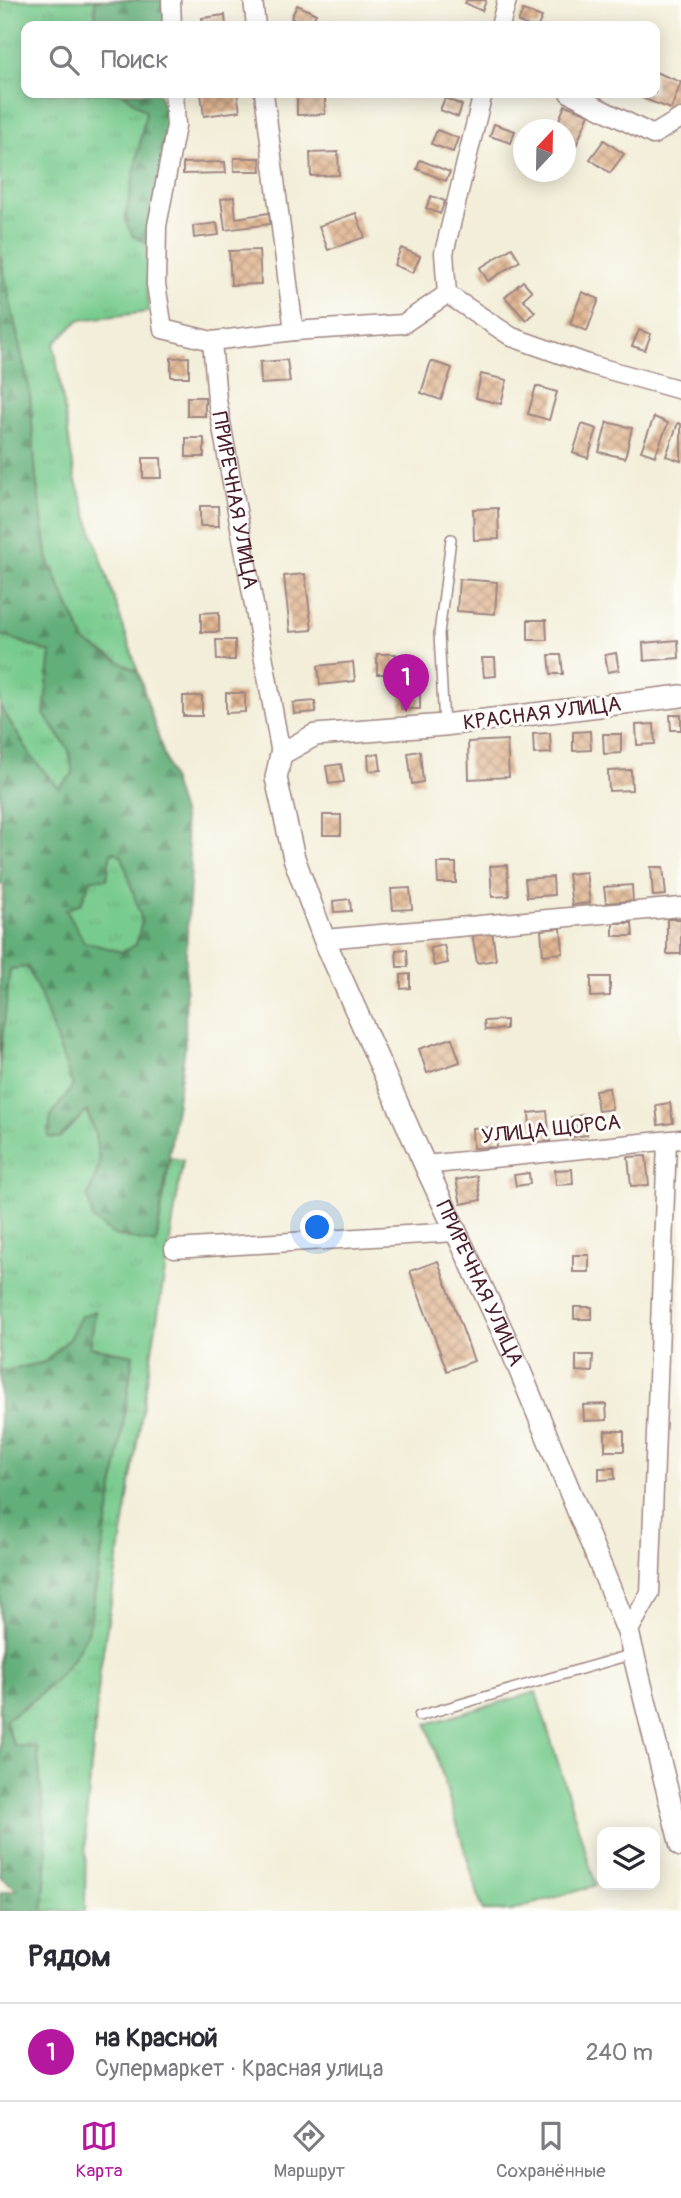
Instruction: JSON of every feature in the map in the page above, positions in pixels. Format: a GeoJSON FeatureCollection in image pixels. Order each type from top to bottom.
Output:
{"type":"FeatureCollection","features":[{"type":"Feature","properties":{"kind":"street"},"geometry":{"type":"LineString","coordinates":[[171,0],[172,21]]}},
{"type":"Feature","properties":{"kind":"street"},"geometry":{"type":"LineString","coordinates":[[253,0],[255,21]]}},
{"type":"Feature","properties":{"kind":"street"},"geometry":{"type":"LineString","coordinates":[[501,21],[507,0]]}},
{"type":"Feature","properties":{"kind":"street"},"geometry":{"type":"LineString","coordinates":[[174,98],[176,126],[157,226],[156,284],[163,329],[212,341],[294,331],[403,324],[447,294]]}},
{"type":"Feature","properties":{"kind":"street"},"geometry":{"type":"LineString","coordinates":[[265,98],[294,331]]}},
{"type":"Feature","properties":{"kind":"street"},"geometry":{"type":"LineString","coordinates":[[447,294],[444,253],[482,98]]}},
{"type":"Feature","properties":{"kind":"street"},"geometry":{"type":"LineString","coordinates":[[579,98],[653,135],[681,118]]}},
{"type":"Feature","properties":{"kind":"street"},"geometry":{"type":"LineString","coordinates":[[447,294],[512,337],[591,365],[681,389]]}},
{"type":"Feature","properties":{"kind":"street","name":"ПРИРЕЧНАЯ УЛИЦА"},"geometry":{"type":"LineString","coordinates":[[212,341],[217,400],[281,754],[276,778],[294,858],[324,939],[513,1354],[628,1632],[681,1846]]}},
{"type":"Feature","properties":{"kind":"street","name":"КРАСНАЯ УЛИЦА"},"geometry":{"type":"LineString","coordinates":[[281,754],[315,736],[444,725],[681,696]]}},
{"type":"Feature","properties":{"kind":"street"},"geometry":{"type":"LineString","coordinates":[[324,939],[681,907]]}},
{"type":"Feature","properties":{"kind":"street"},"geometry":{"type":"LineString","coordinates":[[628,1632],[650,1593],[674,1140]]}},
{"type":"Feature","properties":{"kind":"street","name":"УЛИЦА ЩОРСА"},"geometry":{"type":"LineString","coordinates":[[425,1164],[674,1140]]}},
{"type":"Feature","properties":{"kind":"street"},"geometry":{"type":"LineString","coordinates":[[174,1249],[456,1232]]}},
{"type":"Feature","properties":{"kind":"lane"},"geometry":{"type":"LineString","coordinates":[[444,725],[439,635],[451,540]]}},
{"type":"Feature","properties":{"kind":"lane"},"geometry":{"type":"LineString","coordinates":[[419,1716],[634,1654]]}},
{"type":"Feature","properties":{"kind":"green space"},"geometry":{"type":"Polygon","coordinates":[[[0,0],[95,0],[96,21],[21,21],[21,98],[129,98],[146,111],[125,220],[133,236],[147,243],[148,312],[79,320],[54,344],[75,478],[138,672],[85,642],[48,560],[36,478],[30,393],[0,255],[0,0]]]}},
{"type":"Feature","properties":{"kind":"green space"},"geometry":{"type":"Polygon","coordinates":[[[95,0],[165,0],[165,21],[96,21],[95,0]]]}},
{"type":"Feature","properties":{"kind":"green space"},"geometry":{"type":"Polygon","coordinates":[[[129,98],[161,98],[168,121],[147,243],[133,236],[125,220],[146,112],[129,98]]]}},
{"type":"Feature","properties":{"kind":"green space"},"geometry":{"type":"Polygon","coordinates":[[[0,255],[30,393],[36,478],[48,560],[85,642],[138,672],[182,813],[191,866],[186,951],[185,1047],[156,1244],[114,1235],[93,1220],[88,1196],[100,1164],[95,1134],[87,1111],[59,1138],[48,1137],[51,1116],[73,1086],[40,994],[27,967],[10,969],[0,1059],[0,924],[4,885],[0,884],[0,706],[33,759],[59,788],[73,774],[69,750],[44,714],[51,653],[0,634],[0,255]],[[113,851],[107,879],[91,879],[81,903],[66,910],[84,942],[122,952],[136,945],[142,921],[122,856],[113,851]]]}},
{"type":"Feature","properties":{"kind":"green space"},"geometry":{"type":"Polygon","coordinates":[[[0,634],[51,653],[44,714],[69,750],[73,774],[59,789],[33,759],[0,706],[0,634]]]}},
{"type":"Feature","properties":{"kind":"green space"},"geometry":{"type":"Polygon","coordinates":[[[114,851],[122,856],[143,921],[136,945],[122,952],[84,942],[66,909],[81,903],[91,879],[107,878],[110,856],[114,851]]]}},
{"type":"Feature","properties":{"kind":"green space"},"geometry":{"type":"Polygon","coordinates":[[[27,967],[40,994],[73,1086],[51,1116],[71,1127],[86,1110],[95,1134],[100,1164],[88,1196],[156,1244],[170,1158],[183,1160],[100,1670],[86,1821],[85,1911],[43,1911],[47,1853],[37,1747],[14,1746],[5,1720],[53,1682],[72,1659],[88,1632],[133,1355],[90,1347],[95,1312],[81,1316],[69,1339],[45,1362],[0,1372],[0,1059],[10,969],[27,967]]]}},
{"type":"Feature","properties":{"kind":"green space"},"geometry":{"type":"Polygon","coordinates":[[[95,1311],[90,1347],[133,1355],[118,1460],[88,1632],[72,1659],[53,1682],[5,1720],[14,1746],[37,1747],[47,1853],[43,1911],[0,1911],[0,1893],[17,1889],[0,1876],[0,1372],[45,1362],[69,1339],[81,1316],[95,1311]]]}},
{"type":"Feature","properties":{"kind":"green space"},"geometry":{"type":"Polygon","coordinates":[[[536,1692],[596,1885],[511,1911],[483,1911],[427,1724],[536,1692]]]}},
{"type":"Feature","properties":{"kind":"building"},"geometry":{"type":"Polygon","coordinates":[[[467,0],[486,1],[482,11],[465,3],[467,0]]]}},
{"type":"Feature","properties":{"kind":"building"},"geometry":{"type":"Polygon","coordinates":[[[297,5],[316,14],[312,21],[291,18],[297,5]]]}},
{"type":"Feature","properties":{"kind":"building"},"geometry":{"type":"Polygon","coordinates":[[[523,10],[542,17],[540,21],[518,21],[523,10]]]}},
{"type":"Feature","properties":{"kind":"building"},"geometry":{"type":"Polygon","coordinates":[[[225,15],[226,21],[202,21],[202,18],[225,15]]]}},
{"type":"Feature","properties":{"kind":"building"},"geometry":{"type":"Polygon","coordinates":[[[660,74],[681,82],[671,109],[642,98],[660,98],[660,74]]]}},
{"type":"Feature","properties":{"kind":"building"},"geometry":{"type":"Polygon","coordinates":[[[202,98],[238,98],[240,111],[204,116],[202,98]]]}},
{"type":"Feature","properties":{"kind":"building"},"geometry":{"type":"Polygon","coordinates":[[[297,98],[325,98],[325,114],[297,115],[297,98]]]}},
{"type":"Feature","properties":{"kind":"building"},"geometry":{"type":"Polygon","coordinates":[[[445,98],[462,105],[458,117],[440,110],[445,98]]]}},
{"type":"Feature","properties":{"kind":"building"},"geometry":{"type":"Polygon","coordinates":[[[565,105],[589,114],[576,146],[576,119],[559,119],[565,105]]]}},
{"type":"Feature","properties":{"kind":"building"},"geometry":{"type":"Polygon","coordinates":[[[494,124],[513,130],[511,143],[490,136],[494,124]]]}},
{"type":"Feature","properties":{"kind":"building"},"geometry":{"type":"Polygon","coordinates":[[[437,130],[458,138],[453,152],[431,144],[437,130]]]}},
{"type":"Feature","properties":{"kind":"building"},"geometry":{"type":"Polygon","coordinates":[[[604,140],[624,154],[610,173],[590,159],[604,140]]]}},
{"type":"Feature","properties":{"kind":"building"},"geometry":{"type":"Polygon","coordinates":[[[338,152],[339,175],[311,176],[310,153],[338,152]]]}},
{"type":"Feature","properties":{"kind":"building"},"geometry":{"type":"Polygon","coordinates":[[[234,158],[260,158],[261,171],[234,171],[234,158]]]}},
{"type":"Feature","properties":{"kind":"building"},"geometry":{"type":"Polygon","coordinates":[[[420,160],[450,172],[446,181],[417,169],[420,160]]]}},
{"type":"Feature","properties":{"kind":"building"},"geometry":{"type":"Polygon","coordinates":[[[225,162],[226,173],[183,174],[183,163],[225,162]]]}},
{"type":"Feature","properties":{"kind":"building"},"geometry":{"type":"Polygon","coordinates":[[[431,196],[445,201],[440,214],[426,208],[431,196]]]}},
{"type":"Feature","properties":{"kind":"building"},"geometry":{"type":"Polygon","coordinates":[[[234,197],[236,218],[269,213],[270,224],[225,230],[221,199],[234,197]]]}},
{"type":"Feature","properties":{"kind":"building"},"geometry":{"type":"Polygon","coordinates":[[[356,213],[365,237],[328,250],[319,226],[356,213]]]}},
{"type":"Feature","properties":{"kind":"building"},"geometry":{"type":"Polygon","coordinates":[[[217,223],[219,235],[194,238],[193,226],[217,223]]]}},
{"type":"Feature","properties":{"kind":"building"},"geometry":{"type":"Polygon","coordinates":[[[401,248],[420,256],[413,273],[394,265],[401,248]]]}},
{"type":"Feature","properties":{"kind":"building"},"geometry":{"type":"Polygon","coordinates":[[[512,248],[520,261],[488,281],[480,268],[512,248]]]}},
{"type":"Feature","properties":{"kind":"building"},"geometry":{"type":"Polygon","coordinates":[[[259,250],[261,284],[231,285],[229,251],[259,250]]]}},
{"type":"Feature","properties":{"kind":"building"},"geometry":{"type":"Polygon","coordinates":[[[523,281],[532,291],[523,299],[535,312],[526,320],[505,297],[523,281]]]}},
{"type":"Feature","properties":{"kind":"building"},"geometry":{"type":"Polygon","coordinates":[[[582,292],[599,299],[587,331],[570,324],[582,292]]]}},
{"type":"Feature","properties":{"kind":"building"},"geometry":{"type":"Polygon","coordinates":[[[639,330],[651,334],[645,350],[632,346],[639,330]]]}},
{"type":"Feature","properties":{"kind":"building"},"geometry":{"type":"Polygon","coordinates":[[[189,357],[189,377],[171,377],[171,358],[189,357]]]}},
{"type":"Feature","properties":{"kind":"building"},"geometry":{"type":"Polygon","coordinates":[[[287,360],[290,382],[261,384],[260,362],[287,360]]]}},
{"type":"Feature","properties":{"kind":"building"},"geometry":{"type":"Polygon","coordinates":[[[431,361],[452,368],[441,400],[421,393],[431,361]]]}},
{"type":"Feature","properties":{"kind":"building"},"geometry":{"type":"Polygon","coordinates":[[[481,374],[507,380],[501,404],[476,398],[481,374]]]}},
{"type":"Feature","properties":{"kind":"building"},"geometry":{"type":"Polygon","coordinates":[[[536,386],[557,392],[549,420],[528,414],[536,386]]]}},
{"type":"Feature","properties":{"kind":"building"},"geometry":{"type":"Polygon","coordinates":[[[187,397],[205,397],[205,416],[187,416],[187,397]]]}},
{"type":"Feature","properties":{"kind":"building"},"geometry":{"type":"Polygon","coordinates":[[[654,417],[668,423],[655,456],[641,451],[654,417]]]}},
{"type":"Feature","properties":{"kind":"building"},"geometry":{"type":"Polygon","coordinates":[[[607,422],[632,428],[625,458],[599,452],[607,422]]]}},
{"type":"Feature","properties":{"kind":"building"},"geometry":{"type":"Polygon","coordinates":[[[678,423],[681,424],[681,461],[666,456],[678,423]]]}},
{"type":"Feature","properties":{"kind":"building"},"geometry":{"type":"Polygon","coordinates":[[[582,424],[597,429],[588,458],[573,453],[582,424]]]}},
{"type":"Feature","properties":{"kind":"building"},"geometry":{"type":"Polygon","coordinates":[[[186,438],[204,438],[204,457],[186,457],[186,438]]]}},
{"type":"Feature","properties":{"kind":"building"},"geometry":{"type":"Polygon","coordinates":[[[143,458],[161,458],[162,478],[143,478],[143,458]]]}},
{"type":"Feature","properties":{"kind":"building"},"geometry":{"type":"Polygon","coordinates":[[[200,506],[218,506],[219,526],[200,526],[200,506]]]}},
{"type":"Feature","properties":{"kind":"building"},"geometry":{"type":"Polygon","coordinates":[[[498,508],[499,539],[474,540],[473,509],[498,508]]]}},
{"type":"Feature","properties":{"kind":"building"},"geometry":{"type":"Polygon","coordinates":[[[305,574],[312,630],[290,632],[284,576],[305,574]]]}},
{"type":"Feature","properties":{"kind":"building"},"geometry":{"type":"Polygon","coordinates":[[[459,579],[497,582],[495,614],[457,611],[459,579]]]}},
{"type":"Feature","properties":{"kind":"building"},"geometry":{"type":"Polygon","coordinates":[[[219,612],[219,632],[201,632],[201,613],[219,612]]]}},
{"type":"Feature","properties":{"kind":"building"},"geometry":{"type":"Polygon","coordinates":[[[528,620],[546,620],[547,640],[528,640],[528,620]]]}},
{"type":"Feature","properties":{"kind":"building"},"geometry":{"type":"Polygon","coordinates":[[[216,640],[235,640],[235,660],[217,660],[216,640]]]}},
{"type":"Feature","properties":{"kind":"building"},"geometry":{"type":"Polygon","coordinates":[[[678,640],[679,658],[644,661],[643,643],[678,640]]]}},
{"type":"Feature","properties":{"kind":"building"},"geometry":{"type":"Polygon","coordinates":[[[616,653],[619,670],[608,672],[605,655],[616,653]]]}},
{"type":"Feature","properties":{"kind":"building"},"geometry":{"type":"Polygon","coordinates":[[[377,654],[396,654],[396,674],[377,674],[377,654]]]}},
{"type":"Feature","properties":{"kind":"building"},"geometry":{"type":"Polygon","coordinates":[[[549,655],[561,655],[563,674],[551,674],[549,655]]]}},
{"type":"Feature","properties":{"kind":"building"},"geometry":{"type":"Polygon","coordinates":[[[482,658],[495,658],[496,676],[484,677],[482,658]]]}},
{"type":"Feature","properties":{"kind":"building"},"geometry":{"type":"Polygon","coordinates":[[[353,662],[355,681],[320,685],[318,666],[353,662]]]}},
{"type":"Feature","properties":{"kind":"building"},"geometry":{"type":"Polygon","coordinates":[[[401,689],[420,689],[420,709],[401,709],[401,689]]]}},
{"type":"Feature","properties":{"kind":"building"},"geometry":{"type":"Polygon","coordinates":[[[226,693],[245,693],[245,712],[226,713],[226,693]]]}},
{"type":"Feature","properties":{"kind":"building"},"geometry":{"type":"Polygon","coordinates":[[[183,696],[202,696],[202,716],[183,716],[183,696]]]}},
{"type":"Feature","properties":{"kind":"building"},"geometry":{"type":"Polygon","coordinates":[[[315,701],[316,712],[294,714],[293,703],[315,701]]]}},
{"type":"Feature","properties":{"kind":"building"},"geometry":{"type":"Polygon","coordinates":[[[670,715],[681,715],[681,730],[671,730],[670,715]]]}},
{"type":"Feature","properties":{"kind":"building"},"geometry":{"type":"Polygon","coordinates":[[[654,724],[655,744],[637,745],[636,725],[654,724]]]}},
{"type":"Feature","properties":{"kind":"building"},"geometry":{"type":"Polygon","coordinates":[[[590,731],[591,750],[573,751],[573,732],[590,731]]]}},
{"type":"Feature","properties":{"kind":"building"},"geometry":{"type":"Polygon","coordinates":[[[550,733],[551,753],[534,754],[533,734],[550,733]]]}},
{"type":"Feature","properties":{"kind":"building"},"geometry":{"type":"Polygon","coordinates":[[[603,734],[621,734],[621,753],[604,754],[603,734]]]}},
{"type":"Feature","properties":{"kind":"building"},"geometry":{"type":"Polygon","coordinates":[[[507,740],[509,777],[469,779],[468,742],[507,740]]]}},
{"type":"Feature","properties":{"kind":"building"},"geometry":{"type":"Polygon","coordinates":[[[420,751],[423,782],[412,784],[408,753],[420,751]]]}},
{"type":"Feature","properties":{"kind":"building"},"geometry":{"type":"Polygon","coordinates":[[[379,754],[381,770],[369,771],[368,755],[379,754]]]}},
{"type":"Feature","properties":{"kind":"building"},"geometry":{"type":"Polygon","coordinates":[[[341,764],[344,782],[329,784],[326,766],[341,764]]]}},
{"type":"Feature","properties":{"kind":"building"},"geometry":{"type":"Polygon","coordinates":[[[631,770],[632,790],[609,791],[608,771],[631,770]]]}},
{"type":"Feature","properties":{"kind":"building"},"geometry":{"type":"Polygon","coordinates":[[[323,815],[341,815],[341,835],[323,835],[323,815]]]}},
{"type":"Feature","properties":{"kind":"building"},"geometry":{"type":"Polygon","coordinates":[[[437,863],[456,863],[456,883],[438,883],[437,863]]]}},
{"type":"Feature","properties":{"kind":"building"},"geometry":{"type":"Polygon","coordinates":[[[507,865],[509,896],[492,897],[490,866],[507,865]]]}},
{"type":"Feature","properties":{"kind":"building"},"geometry":{"type":"Polygon","coordinates":[[[651,867],[663,867],[666,895],[653,896],[651,867]]]}},
{"type":"Feature","properties":{"kind":"building"},"geometry":{"type":"Polygon","coordinates":[[[586,872],[590,903],[572,905],[568,874],[586,872]]]}},
{"type":"Feature","properties":{"kind":"building"},"geometry":{"type":"Polygon","coordinates":[[[553,877],[554,895],[527,897],[525,879],[553,877]]]}},
{"type":"Feature","properties":{"kind":"building"},"geometry":{"type":"Polygon","coordinates":[[[632,885],[633,901],[606,903],[604,887],[632,885]]]}},
{"type":"Feature","properties":{"kind":"building"},"geometry":{"type":"Polygon","coordinates":[[[410,888],[412,909],[393,910],[391,889],[410,888]]]}},
{"type":"Feature","properties":{"kind":"building"},"geometry":{"type":"Polygon","coordinates":[[[350,899],[351,911],[334,912],[333,901],[350,899]]]}},
{"type":"Feature","properties":{"kind":"building"},"geometry":{"type":"Polygon","coordinates":[[[667,919],[681,919],[681,954],[667,954],[667,919]]]}},
{"type":"Feature","properties":{"kind":"building"},"geometry":{"type":"Polygon","coordinates":[[[613,923],[632,923],[633,936],[613,936],[613,923]]]}},
{"type":"Feature","properties":{"kind":"building"},"geometry":{"type":"Polygon","coordinates":[[[561,928],[563,953],[543,955],[541,930],[561,928]]]}},
{"type":"Feature","properties":{"kind":"building"},"geometry":{"type":"Polygon","coordinates":[[[492,930],[496,960],[477,963],[472,933],[492,930]]]}},
{"type":"Feature","properties":{"kind":"building"},"geometry":{"type":"Polygon","coordinates":[[[444,945],[448,963],[434,966],[430,948],[444,945]]]}},
{"type":"Feature","properties":{"kind":"building"},"geometry":{"type":"Polygon","coordinates":[[[407,949],[408,967],[397,967],[396,950],[407,949]]]}},
{"type":"Feature","properties":{"kind":"building"},"geometry":{"type":"Polygon","coordinates":[[[410,974],[410,988],[401,989],[401,975],[410,974]]]}},
{"type":"Feature","properties":{"kind":"building"},"geometry":{"type":"Polygon","coordinates":[[[591,977],[610,977],[610,996],[591,997],[591,977]]]}},
{"type":"Feature","properties":{"kind":"building"},"geometry":{"type":"Polygon","coordinates":[[[506,1020],[506,1029],[485,1030],[484,1021],[506,1020]]]}},
{"type":"Feature","properties":{"kind":"building"},"geometry":{"type":"Polygon","coordinates":[[[452,1038],[460,1062],[427,1073],[419,1049],[452,1038]]]}},
{"type":"Feature","properties":{"kind":"building"},"geometry":{"type":"Polygon","coordinates":[[[609,1088],[612,1109],[598,1111],[595,1090],[609,1088]]]}},
{"type":"Feature","properties":{"kind":"building"},"geometry":{"type":"Polygon","coordinates":[[[670,1103],[673,1123],[658,1125],[656,1105],[670,1103]]]}},
{"type":"Feature","properties":{"kind":"building"},"geometry":{"type":"Polygon","coordinates":[[[547,1111],[550,1141],[531,1143],[529,1113],[547,1111]]]}},
{"type":"Feature","properties":{"kind":"building"},"geometry":{"type":"Polygon","coordinates":[[[584,1115],[587,1135],[573,1137],[571,1117],[584,1115]]]}},
{"type":"Feature","properties":{"kind":"building"},"geometry":{"type":"Polygon","coordinates":[[[496,1127],[497,1147],[473,1148],[472,1128],[496,1127]]]}},
{"type":"Feature","properties":{"kind":"building"},"geometry":{"type":"Polygon","coordinates":[[[646,1156],[649,1185],[631,1186],[628,1157],[646,1156]]]}},
{"type":"Feature","properties":{"kind":"building"},"geometry":{"type":"Polygon","coordinates":[[[572,1169],[573,1184],[556,1185],[555,1170],[572,1169]]]}},
{"type":"Feature","properties":{"kind":"building"},"geometry":{"type":"Polygon","coordinates":[[[529,1173],[530,1184],[516,1186],[514,1175],[529,1173]]]}},
{"type":"Feature","properties":{"kind":"building"},"geometry":{"type":"Polygon","coordinates":[[[477,1176],[481,1200],[461,1204],[456,1180],[477,1176]]]}},
{"type":"Feature","properties":{"kind":"building"},"geometry":{"type":"Polygon","coordinates":[[[573,1255],[589,1255],[589,1272],[573,1272],[573,1255]]]}},
{"type":"Feature","properties":{"kind":"building"},"geometry":{"type":"Polygon","coordinates":[[[438,1261],[474,1361],[447,1371],[410,1271],[438,1261]]]}},
{"type":"Feature","properties":{"kind":"building"},"geometry":{"type":"Polygon","coordinates":[[[574,1307],[592,1307],[592,1319],[574,1319],[574,1307]]]}},
{"type":"Feature","properties":{"kind":"building"},"geometry":{"type":"Polygon","coordinates":[[[576,1355],[593,1355],[592,1372],[576,1371],[576,1355]]]}},
{"type":"Feature","properties":{"kind":"building"},"geometry":{"type":"Polygon","coordinates":[[[606,1404],[607,1420],[584,1421],[583,1405],[606,1404]]]}},
{"type":"Feature","properties":{"kind":"building"},"geometry":{"type":"Polygon","coordinates":[[[605,1431],[624,1431],[624,1451],[605,1451],[605,1431]]]}},
{"type":"Feature","properties":{"kind":"building"},"geometry":{"type":"Polygon","coordinates":[[[599,1468],[614,1468],[615,1479],[599,1480],[599,1468]]]}},
{"type":"Feature","properties":{"kind":"place","name":"на Красной"},"geometry":{"type":"Point","coordinates":[406,712]}}]}
